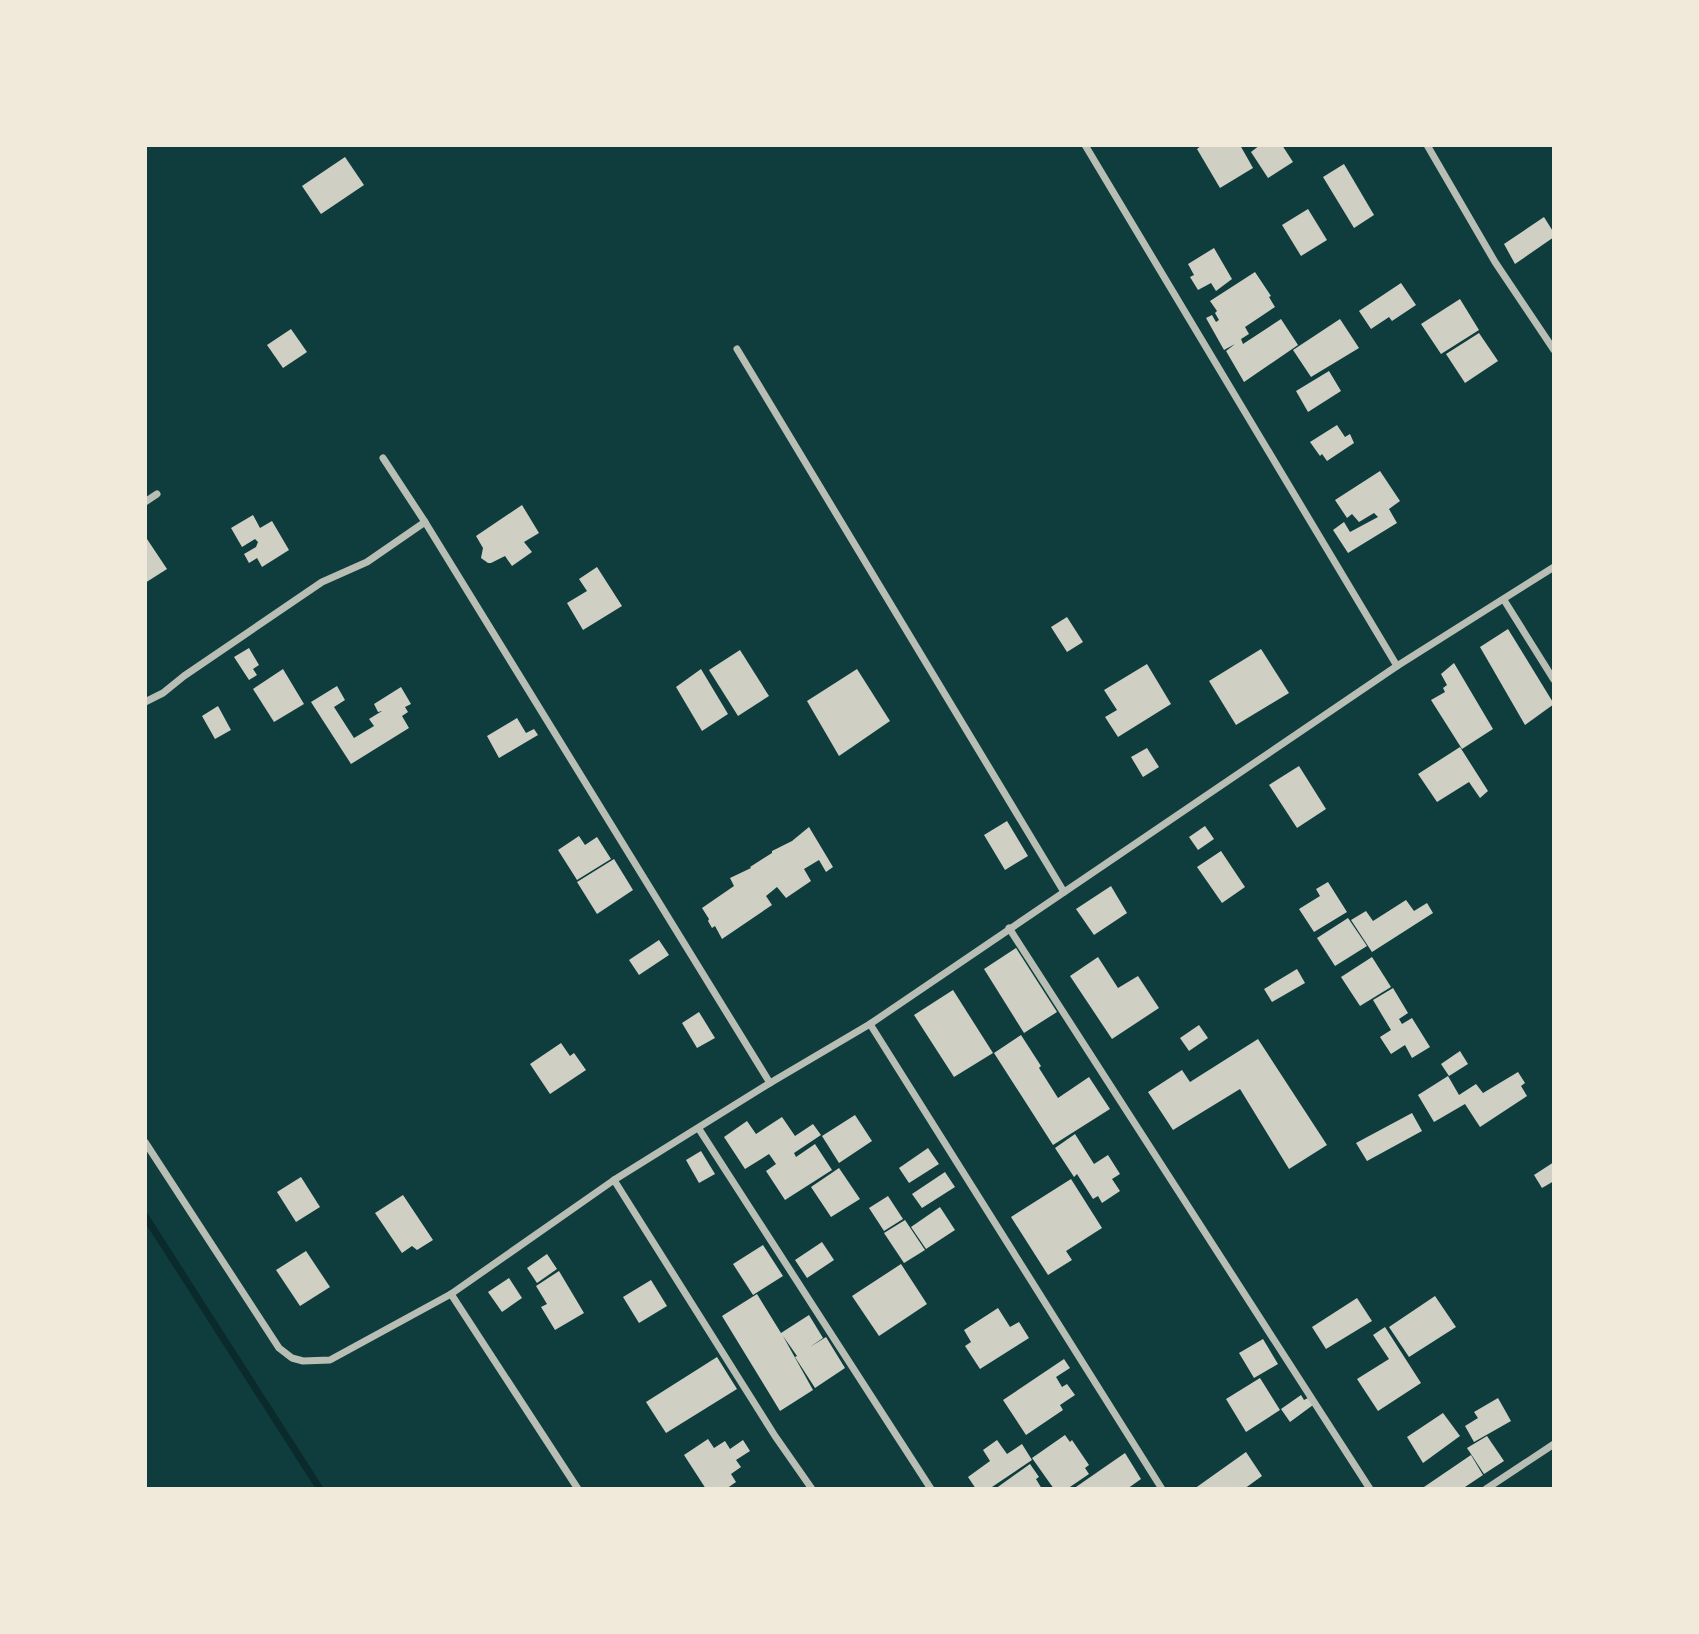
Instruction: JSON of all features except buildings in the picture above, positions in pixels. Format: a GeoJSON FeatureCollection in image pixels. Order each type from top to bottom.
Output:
{"type":"FeatureCollection","features":[{"type":"Feature","properties":{"kind":"street"},"geometry":{"type":"LineString","coordinates":[[1085,145],[1397,666]]}},
{"type":"Feature","properties":{"kind":"street"},"geometry":{"type":"LineString","coordinates":[[1427,145],[1495,261],[1553,346]]}},
{"type":"Feature","properties":{"kind":"street"},"geometry":{"type":"LineString","coordinates":[[737,349],[1063,892]]}},
{"type":"Feature","properties":{"kind":"street"},"geometry":{"type":"LineString","coordinates":[[383,458],[770,1083]]}},
{"type":"Feature","properties":{"kind":"street"},"geometry":{"type":"LineString","coordinates":[[145,502],[157,494]]}},
{"type":"Feature","properties":{"kind":"street"},"geometry":{"type":"LineString","coordinates":[[145,702],[163,693],[322,582],[367,562],[425,522]]}},
{"type":"Feature","properties":{"kind":"street"},"geometry":{"type":"LineString","coordinates":[[145,1142],[279,1348],[292,1358],[313,1362],[330,1360],[451,1294],[614,1180],[870,1024],[1397,666],[1554,567]]}},
{"type":"Feature","properties":{"kind":"street"},"geometry":{"type":"LineString","coordinates":[[1504,600],[1554,680]]}},
{"type":"Feature","properties":{"kind":"street"},"geometry":{"type":"LineString","coordinates":[[1009,928],[1370,1489]]}},
{"type":"Feature","properties":{"kind":"street"},"geometry":{"type":"LineString","coordinates":[[870,1024],[1162,1489]]}},
{"type":"Feature","properties":{"kind":"street"},"geometry":{"type":"LineString","coordinates":[[699,1129],[931,1489]]}},
{"type":"Feature","properties":{"kind":"street"},"geometry":{"type":"LineString","coordinates":[[614,1180],[775,1436],[812,1489]]}},
{"type":"Feature","properties":{"kind":"street"},"geometry":{"type":"LineString","coordinates":[[451,1294],[578,1489]]}},
{"type":"Feature","properties":{"kind":"street"},"geometry":{"type":"LineString","coordinates":[[1486,1489],[1554,1444]]}},
{"type":"Feature","properties":{"kind":"waterway"},"geometry":{"type":"LineString","coordinates":[[145,1216],[320,1489]]}}]}
